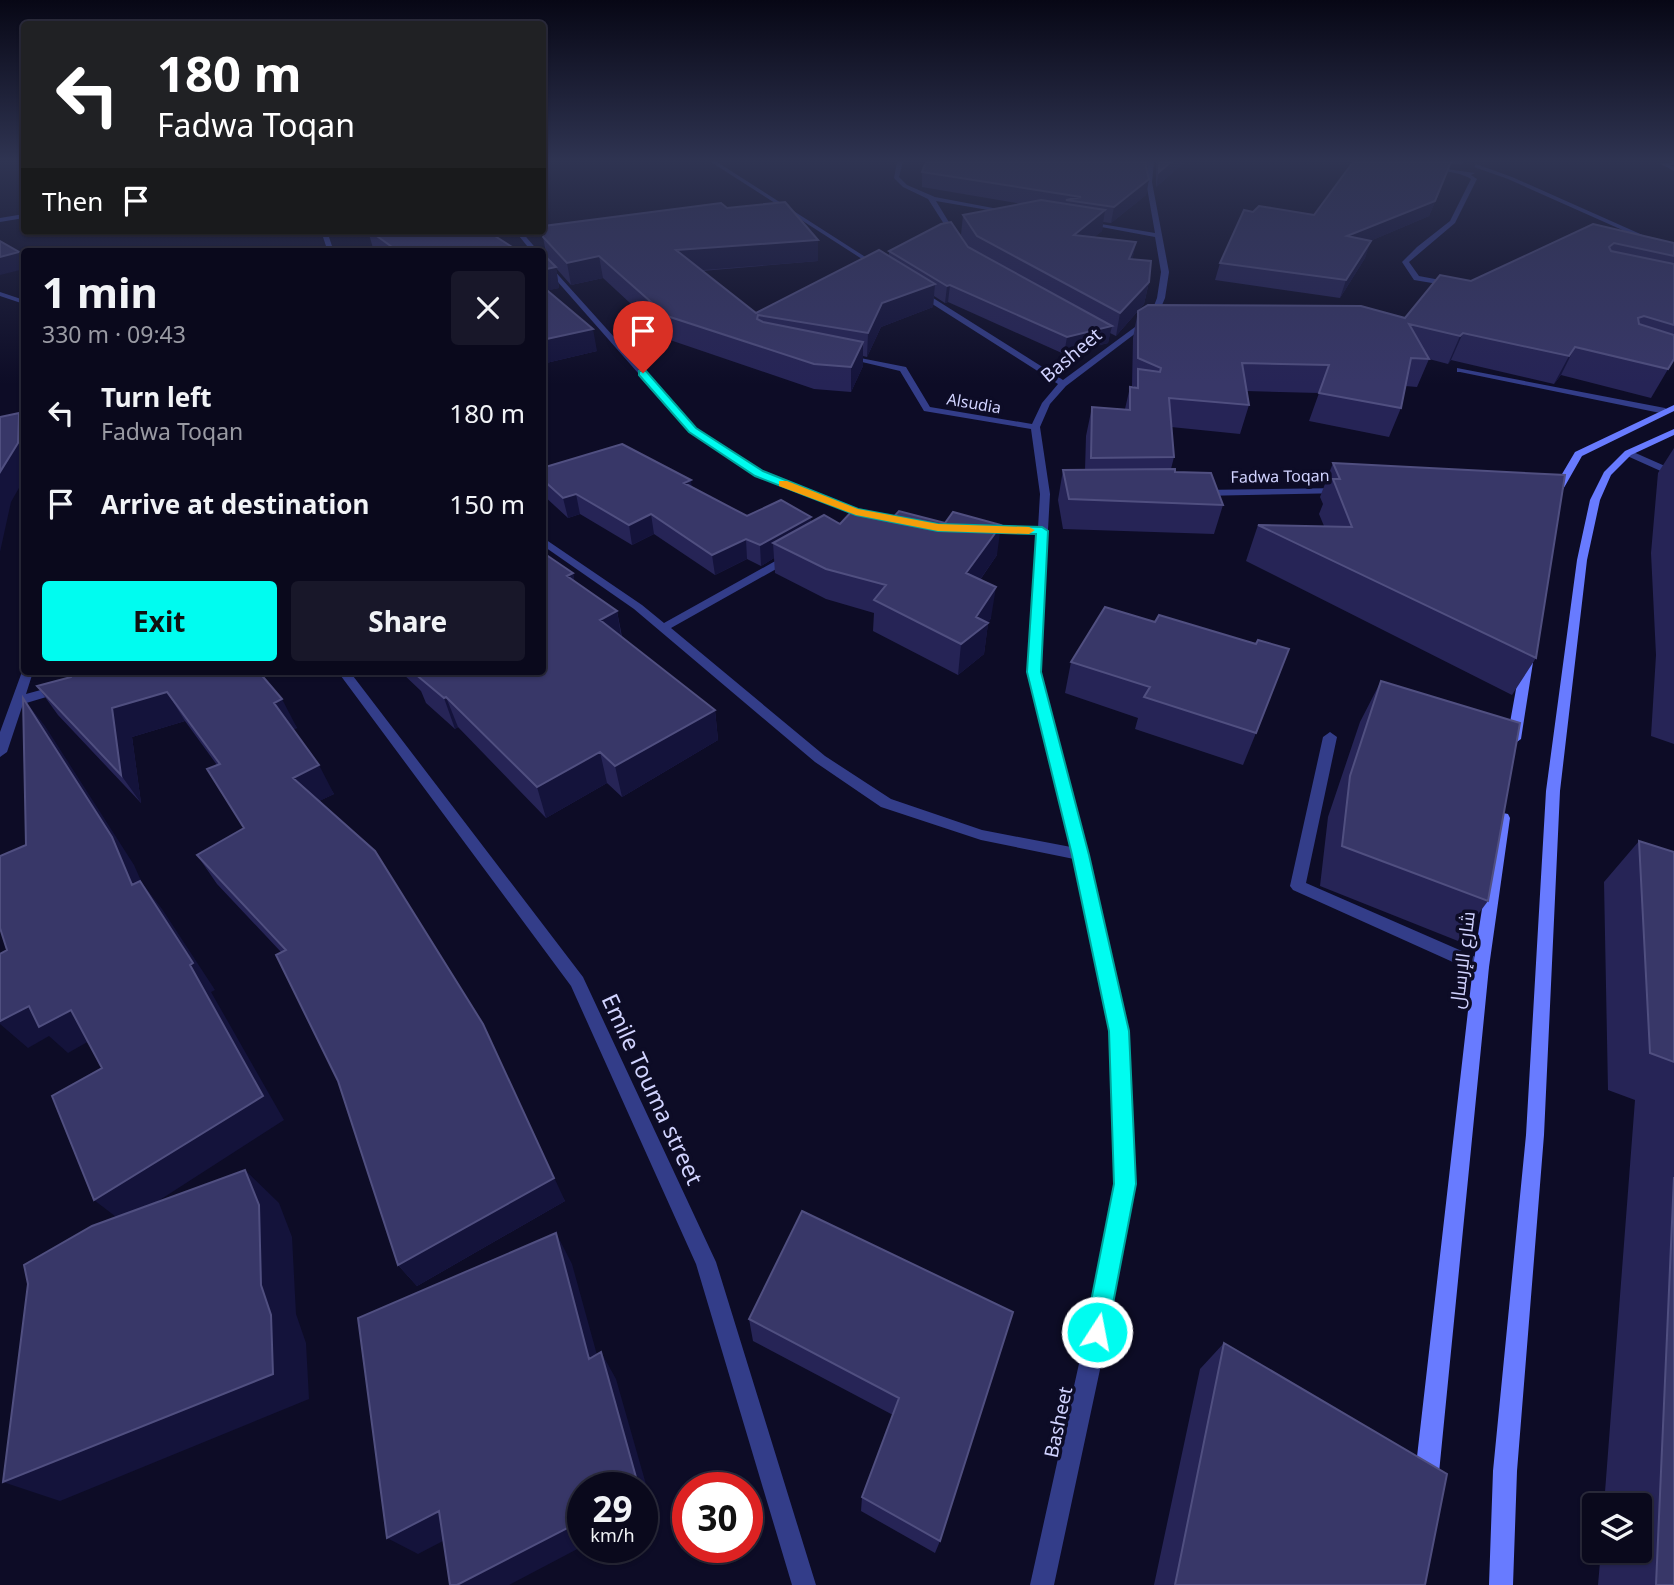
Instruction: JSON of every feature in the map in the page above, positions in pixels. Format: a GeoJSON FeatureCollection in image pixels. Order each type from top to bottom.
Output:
{"type":"FeatureCollection","features":[{"type":"Feature","properties":{"kind":"main road"},"geometry":{"type":"LineString","coordinates":[[1553,513],[1550,489],[1578,454],[1670,409]]}},
{"type":"Feature","properties":{"kind":"main road"},"geometry":{"type":"LineString","coordinates":[[1501,1585],[1505,1471],[1535,1135],[1553,791],[1582,560],[1595,500],[1607,474],[1628,453],[1674,432]]}},
{"type":"Feature","properties":{"kind":"main road"},"geometry":{"type":"LineString","coordinates":[[1512,752],[1532,637]]}},
{"type":"Feature","properties":{"kind":"main road","name":"شارع الإرسال"},"geometry":{"type":"LineString","coordinates":[[1425,1494],[1481,967],[1504,805]]}},
{"type":"Feature","properties":{"kind":"street"},"geometry":{"type":"LineString","coordinates":[[830,236],[886,272]]}},
{"type":"Feature","properties":{"kind":"street"},"geometry":{"type":"LineString","coordinates":[[955,236],[963,249]]}},
{"type":"Feature","properties":{"kind":"street","name":"Basheet"},"geometry":{"type":"LineString","coordinates":[[1042,1585],[1097,1332],[1125,1184],[1119,1031],[1080,855],[1034,672],[1042,531],[1051,494],[1035,427],[1046,403],[1063,384],[1091,365],[1111,339],[1159,318],[1166,272],[1157,236]]}},
{"type":"Feature","properties":{"kind":"street"},"geometry":{"type":"LineString","coordinates":[[1435,236],[1405,262],[1417,278],[1466,288]]}},
{"type":"Feature","properties":{"kind":"street"},"geometry":{"type":"LineString","coordinates":[[1640,236],[1674,251]]}},
{"type":"Feature","properties":{"kind":"street"},"geometry":{"type":"LineString","coordinates":[[546,264],[693,430],[759,474],[856,512],[914,523]]}},
{"type":"Feature","properties":{"kind":"street"},"geometry":{"type":"LineString","coordinates":[[910,287],[1063,384]]}},
{"type":"Feature","properties":{"kind":"street"},"geometry":{"type":"LineString","coordinates":[[0,294],[21,301]]}},
{"type":"Feature","properties":{"kind":"street","name":"Alsudia"},"geometry":{"type":"LineString","coordinates":[[840,356],[903,369],[927,409],[1035,427]]}},
{"type":"Feature","properties":{"kind":"street"},"geometry":{"type":"LineString","coordinates":[[1460,370],[1670,409]]}},
{"type":"Feature","properties":{"kind":"street"},"geometry":{"type":"LineString","coordinates":[[1628,453],[1674,474]]}},
{"type":"Feature","properties":{"kind":"street","name":"Fadwa Toqan"},"geometry":{"type":"LineString","coordinates":[[1183,493],[1349,491]]}},
{"type":"Feature","properties":{"kind":"street"},"geometry":{"type":"LineString","coordinates":[[855,520],[867,514]]}},
{"type":"Feature","properties":{"kind":"street"},"geometry":{"type":"LineString","coordinates":[[977,528],[1042,531]]}},
{"type":"Feature","properties":{"kind":"street"},"geometry":{"type":"LineString","coordinates":[[546,543],[663,628],[820,759],[886,803],[981,835],[1080,855]]}},
{"type":"Feature","properties":{"kind":"street"},"geometry":{"type":"LineString","coordinates":[[663,628],[807,547]]}},
{"type":"Feature","properties":{"kind":"street"},"geometry":{"type":"LineString","coordinates":[[0,752],[26,675]]}},
{"type":"Feature","properties":{"kind":"street","name":"Emile Touma street"},"geometry":{"type":"LineString","coordinates":[[346,675],[577,982],[706,1262],[804,1585]]}},
{"type":"Feature","properties":{"kind":"street"},"geometry":{"type":"LineString","coordinates":[[17,701],[78,683]]}},
{"type":"Feature","properties":{"kind":"street"},"geometry":{"type":"LineString","coordinates":[[1330,737],[1298,886],[1481,967]]}},
{"type":"Feature","properties":{"kind":"building"},"geometry":{"type":"Polygon","coordinates":[[[377,236],[495,236],[514,248],[393,248],[377,236]]]}},
{"type":"Feature","properties":{"kind":"building"},"geometry":{"type":"Polygon","coordinates":[[[814,236],[818,240],[676,250],[756,313],[879,250],[935,284],[882,303],[868,333],[758,315],[757,319],[763,322],[863,342],[851,367],[814,364],[667,316],[599,256],[567,263],[543,237],[814,236]]]}},
{"type":"Feature","properties":{"kind":"building"},"geometry":{"type":"Polygon","coordinates":[[[918,236],[960,236],[968,247],[1112,326],[1067,337],[947,286],[889,251],[918,236]]]}},
{"type":"Feature","properties":{"kind":"building"},"geometry":{"type":"Polygon","coordinates":[[[977,236],[1083,236],[1136,242],[1129,259],[1151,261],[1149,282],[1120,313],[977,236]]]}},
{"type":"Feature","properties":{"kind":"building"},"geometry":{"type":"Polygon","coordinates":[[[1232,236],[1347,236],[1371,241],[1346,280],[1220,263],[1232,236]]]}},
{"type":"Feature","properties":{"kind":"building"},"geometry":{"type":"Polygon","coordinates":[[[1567,236],[1644,236],[1674,243],[1674,256],[1614,243],[1609,247],[1611,251],[1674,264],[1674,325],[1644,316],[1638,318],[1639,324],[1674,335],[1674,359],[1668,369],[1575,347],[1569,356],[1409,324],[1429,359],[1411,358],[1401,408],[1319,393],[1329,365],[1242,363],[1249,405],[1169,398],[1174,457],[1091,458],[1092,407],[1130,410],[1130,387],[1138,388],[1138,369],[1160,372],[1161,368],[1138,358],[1138,311],[1148,305],[1361,306],[1405,318],[1440,275],[1471,281],[1567,236]]]}},
{"type":"Feature","properties":{"kind":"building"},"geometry":{"type":"Polygon","coordinates":[[[0,241],[19,252],[0,257],[0,241]]]}},
{"type":"Feature","properties":{"kind":"building"},"geometry":{"type":"Polygon","coordinates":[[[546,257],[556,267],[546,269],[546,257]]]}},
{"type":"Feature","properties":{"kind":"building"},"geometry":{"type":"Polygon","coordinates":[[[546,289],[593,329],[546,339],[546,289]]]}},
{"type":"Feature","properties":{"kind":"building"},"geometry":{"type":"Polygon","coordinates":[[[19,413],[18,443],[0,472],[0,417],[19,413]]]}},
{"type":"Feature","properties":{"kind":"building"},"geometry":{"type":"Polygon","coordinates":[[[622,444],[691,480],[684,483],[747,516],[781,500],[811,517],[760,545],[746,539],[712,555],[651,514],[629,525],[576,494],[563,498],[546,483],[546,467],[622,444]]]}},
{"type":"Feature","properties":{"kind":"building"},"geometry":{"type":"Polygon","coordinates":[[[1333,463],[1565,475],[1536,658],[1258,525],[1352,527],[1333,479],[1340,479],[1333,463]]]}},
{"type":"Feature","properties":{"kind":"building"},"geometry":{"type":"Polygon","coordinates":[[[1175,469],[1175,472],[1211,473],[1223,505],[1069,499],[1063,470],[1175,469]]]}},
{"type":"Feature","properties":{"kind":"building"},"geometry":{"type":"Polygon","coordinates":[[[852,511],[890,521],[899,511],[945,523],[953,512],[1001,525],[966,573],[996,587],[976,617],[988,623],[961,644],[874,600],[886,585],[826,569],[773,543],[824,515],[840,524],[852,511]]]}},
{"type":"Feature","properties":{"kind":"building"},"geometry":{"type":"Polygon","coordinates":[[[546,555],[573,573],[567,576],[617,611],[600,620],[715,710],[615,766],[600,752],[537,787],[446,697],[416,675],[546,675],[546,555]]]}},
{"type":"Feature","properties":{"kind":"building"},"geometry":{"type":"Polygon","coordinates":[[[1105,607],[1155,622],[1159,615],[1256,644],[1258,640],[1289,649],[1256,733],[1144,697],[1150,687],[1071,662],[1105,607]]]}},
{"type":"Feature","properties":{"kind":"building"},"geometry":{"type":"Polygon","coordinates":[[[262,675],[282,699],[274,703],[319,765],[293,778],[375,851],[483,1024],[554,1178],[398,1265],[338,1081],[276,955],[286,950],[197,855],[244,828],[207,769],[220,764],[167,692],[112,708],[121,775],[37,686],[71,677],[262,675]]]}},
{"type":"Feature","properties":{"kind":"building"},"geometry":{"type":"Polygon","coordinates":[[[1381,681],[1520,723],[1488,901],[1342,846],[1350,776],[1381,681]]]}},
{"type":"Feature","properties":{"kind":"building"},"geometry":{"type":"Polygon","coordinates":[[[23,698],[112,837],[132,885],[140,881],[193,963],[190,965],[263,1096],[94,1200],[52,1096],[102,1068],[71,1010],[39,1027],[29,1006],[0,1021],[0,954],[7,950],[0,928],[0,856],[26,845],[23,698]]]}},
{"type":"Feature","properties":{"kind":"building"},"geometry":{"type":"Polygon","coordinates":[[[1639,841],[1674,852],[1674,1062],[1650,1053],[1639,841]]]}},
{"type":"Feature","properties":{"kind":"building"},"geometry":{"type":"Polygon","coordinates":[[[245,1170],[259,1205],[261,1285],[271,1315],[273,1374],[3,1482],[28,1284],[24,1265],[92,1226],[245,1170]]]}},
{"type":"Feature","properties":{"kind":"building"},"geometry":{"type":"Polygon","coordinates":[[[1674,1177],[1674,1585],[1656,1585],[1674,1177]]]}},
{"type":"Feature","properties":{"kind":"building"},"geometry":{"type":"Polygon","coordinates":[[[802,1211],[1013,1312],[940,1541],[862,1497],[899,1398],[749,1319],[802,1211]]]}},
{"type":"Feature","properties":{"kind":"building"},"geometry":{"type":"Polygon","coordinates":[[[556,1233],[589,1359],[601,1352],[635,1472],[567,1472],[567,1528],[457,1585],[450,1585],[439,1511],[387,1538],[358,1318],[556,1233]]]}},
{"type":"Feature","properties":{"kind":"building"},"geometry":{"type":"Polygon","coordinates":[[[1224,1343],[1447,1474],[1425,1585],[1175,1585],[1224,1343]]]}},
{"type":"Feature","properties":{"kind":"slow traffic"},"geometry":{"type":"LineString","coordinates":[[783,483],[856,512],[938,527],[1029,530]]}},
{"type":"Feature","properties":{"kind":"route"},"geometry":{"type":"LineString","coordinates":[[643,373],[693,430],[759,474],[856,512],[938,527],[1042,531],[1034,672],[1080,855],[1119,1031],[1125,1184],[1097,1332]]}}]}
